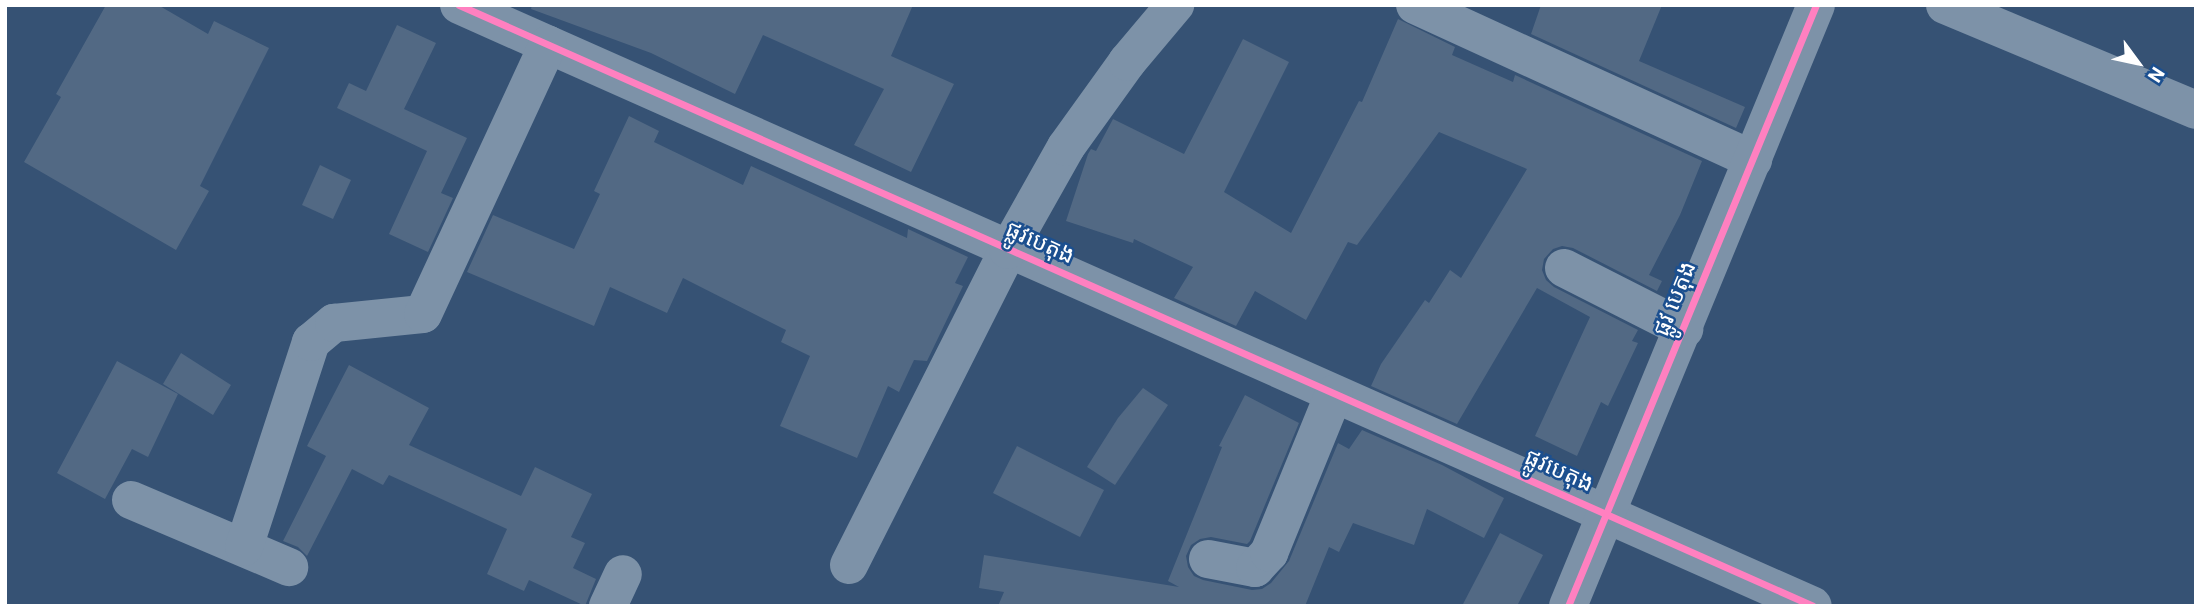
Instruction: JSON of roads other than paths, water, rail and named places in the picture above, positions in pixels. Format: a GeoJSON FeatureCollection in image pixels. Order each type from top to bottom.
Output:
{"type":"FeatureCollection","features":[{"type":"Feature","properties":{"kind":"street","name":"ផ្លូវបេតុង"},"geometry":{"type":"LineString","coordinates":[[459,5],[1814,606]]}},
{"type":"Feature","properties":{"kind":"street"},"geometry":{"type":"LineString","coordinates":[[849,565],[1008,250],[1066,147],[1094,105],[1175,5]]}},
{"type":"Feature","properties":{"kind":"street"},"geometry":{"type":"LineString","coordinates":[[1415,5],[1753,160]]}},
{"type":"Feature","properties":{"kind":"street","name":"ផ្លូវ បេតុង"},"geometry":{"type":"LineString","coordinates":[[1568,606],[1816,5]]}},
{"type":"Feature","properties":{"kind":"street"},"geometry":{"type":"LineString","coordinates":[[1945,5],[2196,110]]}},
{"type":"Feature","properties":{"kind":"street"},"geometry":{"type":"LineString","coordinates":[[244,547],[310,342],[334,323],[424,314],[548,45]]}},
{"type":"Feature","properties":{"kind":"street"},"geometry":{"type":"LineString","coordinates":[[1564,268],[1684,329]]}},
{"type":"Feature","properties":{"kind":"street"},"geometry":{"type":"LineString","coordinates":[[1208,559],[1255,568],[1269,553],[1334,394]]}},
{"type":"Feature","properties":{"kind":"street"},"geometry":{"type":"LineString","coordinates":[[131,500],[289,567]]}}]}
